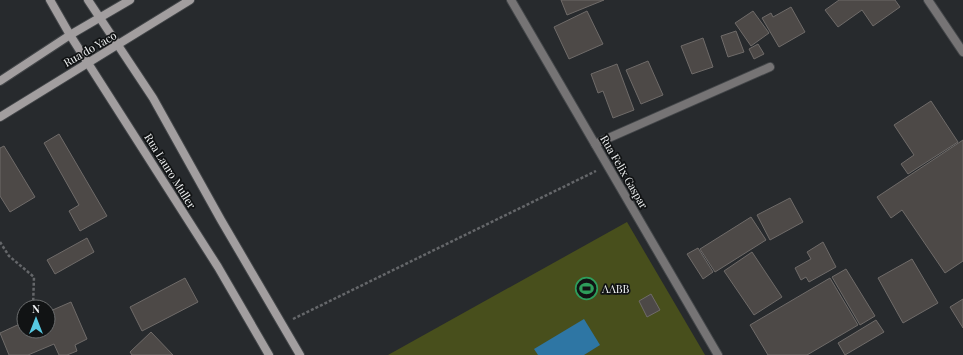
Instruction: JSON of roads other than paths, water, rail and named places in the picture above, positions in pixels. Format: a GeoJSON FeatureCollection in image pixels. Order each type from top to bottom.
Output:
{"type":"FeatureCollection","features":[{"type":"Feature","properties":{"kind":"street","name":"Rua Lauro Muller"},"geometry":{"type":"LineString","coordinates":[[50,0],[70,35],[218,267],[269,355]]}},
{"type":"Feature","properties":{"kind":"street","name":"Rua Lauro Muller"},"geometry":{"type":"LineString","coordinates":[[88,0],[99,19],[153,98],[221,220],[300,355]]}},
{"type":"Feature","properties":{"kind":"street","name":"Rua do Yaco"},"geometry":{"type":"LineString","coordinates":[[0,81],[70,35],[130,0]]}},
{"type":"Feature","properties":{"kind":"street","name":"Rua do Yaco"},"geometry":{"type":"LineString","coordinates":[[0,117],[88,62],[118,46],[190,0]]}},
{"type":"Feature","properties":{"kind":"street","name":"Rua Felix Gaspar"},"geometry":{"type":"LineString","coordinates":[[511,0],[718,355]]}},
{"type":"Feature","properties":{"kind":"street"},"geometry":{"type":"LineString","coordinates":[[928,0],[963,52]]}},
{"type":"Feature","properties":{"kind":"street"},"geometry":{"type":"LineString","coordinates":[[595,144],[770,67]]}},
{"type":"Feature","properties":{"kind":"water"},"geometry":{"type":"Polygon","coordinates":[[[584,319],[600,345],[584,355],[538,355],[534,349],[584,319]]]}},
{"type":"Feature","properties":{"kind":"place","name":"AABB"},"geometry":{"type":"Point","coordinates":[587,289]}}]}
